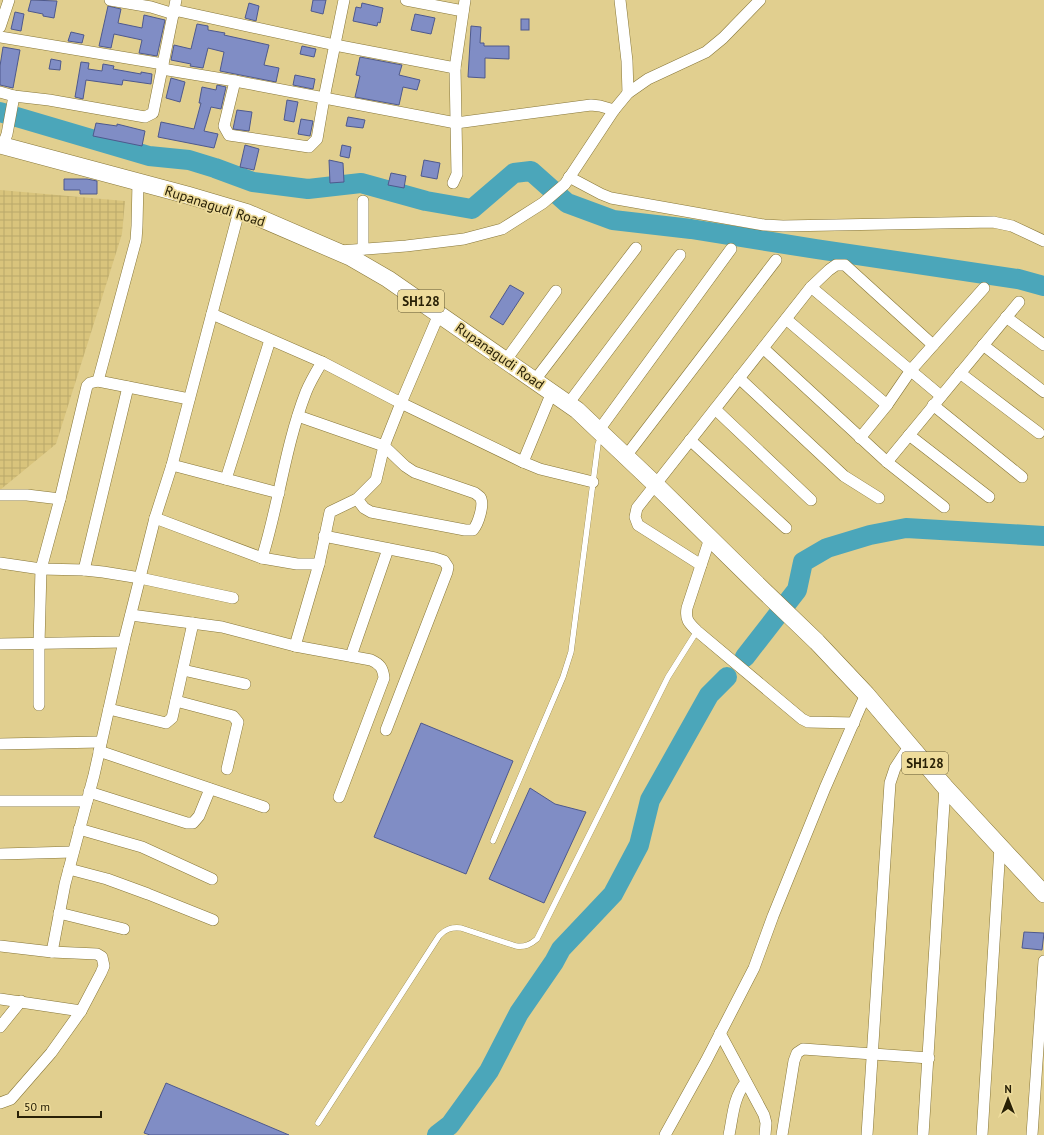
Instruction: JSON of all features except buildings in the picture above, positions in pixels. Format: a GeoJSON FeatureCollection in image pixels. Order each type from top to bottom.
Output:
{"type":"FeatureCollection","features":[{"type":"Feature","properties":{"kind":"main road","name":"Rupanagudi Road"},"geometry":{"type":"LineString","coordinates":[[3,141],[239,211],[350,257],[388,279],[577,410],[807,632],[866,694]]}},
{"type":"Feature","properties":{"kind":"main road","name":"SH128"},"geometry":{"type":"LineString","coordinates":[[866,694],[945,787],[1044,894]]}},
{"type":"Feature","properties":{"kind":"street"},"geometry":{"type":"LineString","coordinates":[[0,27],[9,0]]}},
{"type":"Feature","properties":{"kind":"street"},"geometry":{"type":"LineString","coordinates":[[110,0],[151,7],[175,8],[335,44],[455,68]]}},
{"type":"Feature","properties":{"kind":"street"},"geometry":{"type":"LineString","coordinates":[[235,81],[224,126],[229,135],[309,147],[317,139],[344,0]]}},
{"type":"Feature","properties":{"kind":"street"},"geometry":{"type":"LineString","coordinates":[[406,0],[463,11]]}},
{"type":"Feature","properties":{"kind":"street"},"geometry":{"type":"LineString","coordinates":[[453,183],[457,174],[455,68],[465,0]]}},
{"type":"Feature","properties":{"kind":"street"},"geometry":{"type":"LineString","coordinates":[[620,0],[627,61],[628,93]]}},
{"type":"Feature","properties":{"kind":"street"},"geometry":{"type":"LineString","coordinates":[[338,252],[464,239],[502,229],[543,203],[567,181],[614,110],[628,93],[648,79],[706,52],[723,38],[760,0]]}},
{"type":"Feature","properties":{"kind":"street"},"geometry":{"type":"LineString","coordinates":[[0,92],[14,96],[49,100],[145,117],[153,113],[175,8]]}},
{"type":"Feature","properties":{"kind":"street"},"geometry":{"type":"LineString","coordinates":[[0,37],[163,66],[456,123],[591,106],[600,106],[614,110]]}},
{"type":"Feature","properties":{"kind":"street"},"geometry":{"type":"LineString","coordinates":[[3,141],[12,110],[14,96]]}},
{"type":"Feature","properties":{"kind":"street"},"geometry":{"type":"LineString","coordinates":[[567,181],[612,198],[764,225],[791,226],[993,222],[1012,226],[1044,241]]}},
{"type":"Feature","properties":{"kind":"street"},"geometry":{"type":"LineString","coordinates":[[98,381],[136,240],[138,182]]}},
{"type":"Feature","properties":{"kind":"street"},"geometry":{"type":"LineString","coordinates":[[363,201],[363,249]]}},
{"type":"Feature","properties":{"kind":"street"},"geometry":{"type":"LineString","coordinates":[[52,952],[68,869],[88,797],[155,518],[172,465],[239,211]]}},
{"type":"Feature","properties":{"kind":"street"},"geometry":{"type":"LineString","coordinates":[[535,380],[636,248]]}},
{"type":"Feature","properties":{"kind":"street"},"geometry":{"type":"LineString","coordinates":[[600,432],[731,249]]}},
{"type":"Feature","properties":{"kind":"street"},"geometry":{"type":"LineString","coordinates":[[568,404],[680,255]]}},
{"type":"Feature","properties":{"kind":"street"},"geometry":{"type":"LineString","coordinates":[[626,456],[776,260]]}},
{"type":"Feature","properties":{"kind":"street"},"geometry":{"type":"LineString","coordinates":[[701,565],[638,525],[635,517],[637,508],[811,287],[836,265],[845,265],[933,345]]}},
{"type":"Feature","properties":{"kind":"street"},"geometry":{"type":"LineString","coordinates":[[811,287],[941,396]]}},
{"type":"Feature","properties":{"kind":"street"},"geometry":{"type":"LineString","coordinates":[[860,438],[911,370],[984,288]]}},
{"type":"Feature","properties":{"kind":"street"},"geometry":{"type":"LineString","coordinates":[[506,360],[556,291]]}},
{"type":"Feature","properties":{"kind":"street"},"geometry":{"type":"LineString","coordinates":[[886,462],[1019,302]]}},
{"type":"Feature","properties":{"kind":"street"},"geometry":{"type":"LineString","coordinates":[[212,314],[322,362],[401,403],[523,462],[540,469],[593,482]]}},
{"type":"Feature","properties":{"kind":"street"},"geometry":{"type":"LineString","coordinates":[[295,646],[319,564],[330,512],[357,498],[376,480],[384,446],[439,314]]}},
{"type":"Feature","properties":{"kind":"street"},"geometry":{"type":"LineString","coordinates":[[1006,317],[1044,345]]}},
{"type":"Feature","properties":{"kind":"street"},"geometry":{"type":"LineString","coordinates":[[786,319],[886,405]]}},
{"type":"Feature","properties":{"kind":"street"},"geometry":{"type":"LineString","coordinates":[[226,479],[270,340]]}},
{"type":"Feature","properties":{"kind":"street"},"geometry":{"type":"LineString","coordinates":[[983,345],[1044,392]]}},
{"type":"Feature","properties":{"kind":"street"},"geometry":{"type":"LineString","coordinates":[[763,348],[886,462],[944,507]]}},
{"type":"Feature","properties":{"kind":"street"},"geometry":{"type":"LineString","coordinates":[[262,558],[298,416],[307,391],[322,362]]}},
{"type":"Feature","properties":{"kind":"street"},"geometry":{"type":"LineString","coordinates":[[960,373],[1039,433]]}},
{"type":"Feature","properties":{"kind":"street"},"geometry":{"type":"LineString","coordinates":[[739,378],[844,476],[879,498]]}},
{"type":"Feature","properties":{"kind":"street"},"geometry":{"type":"LineString","coordinates":[[39,705],[41,569],[60,499],[85,391],[90,383],[98,381],[189,399]]}},
{"type":"Feature","properties":{"kind":"street"},"geometry":{"type":"LineString","coordinates":[[84,570],[128,387]]}},
{"type":"Feature","properties":{"kind":"street"},"geometry":{"type":"LineString","coordinates":[[523,462],[552,392]]}},
{"type":"Feature","properties":{"kind":"street"},"geometry":{"type":"LineString","coordinates":[[933,405],[1022,477]]}},
{"type":"Feature","properties":{"kind":"street"},"geometry":{"type":"LineString","coordinates":[[715,409],[811,500]]}},
{"type":"Feature","properties":{"kind":"street"},"geometry":{"type":"LineString","coordinates":[[298,416],[384,446],[405,466],[414,472],[475,493],[480,497],[482,503],[478,524],[473,530],[465,530],[371,512],[364,508],[357,498]]}},
{"type":"Feature","properties":{"kind":"street"},"geometry":{"type":"LineString","coordinates":[[908,435],[989,497]]}},
{"type":"Feature","properties":{"kind":"street"},"geometry":{"type":"LineString","coordinates":[[690,440],[786,528]]}},
{"type":"Feature","properties":{"kind":"street"},"geometry":{"type":"LineString","coordinates":[[172,465],[279,493]]}},
{"type":"Feature","properties":{"kind":"street"},"geometry":{"type":"LineString","coordinates":[[0,495],[27,495],[60,499]]}},
{"type":"Feature","properties":{"kind":"street"},"geometry":{"type":"LineString","coordinates":[[155,518],[262,558],[297,564],[319,564]]}},
{"type":"Feature","properties":{"kind":"street"},"geometry":{"type":"LineString","coordinates":[[324,536],[435,558],[444,561],[448,567],[386,730]]}},
{"type":"Feature","properties":{"kind":"street"},"geometry":{"type":"LineString","coordinates":[[710,538],[686,615],[688,622],[802,719],[808,722],[854,723]]}},
{"type":"Feature","properties":{"kind":"street"},"geometry":{"type":"LineString","coordinates":[[351,656],[388,549]]}},
{"type":"Feature","properties":{"kind":"street"},"geometry":{"type":"LineString","coordinates":[[0,563],[41,569],[84,570],[140,578],[233,598]]}},
{"type":"Feature","properties":{"kind":"street"},"geometry":{"type":"LineString","coordinates":[[131,615],[222,627],[295,646],[371,660],[379,664],[383,671],[384,678],[339,797]]}},
{"type":"Feature","properties":{"kind":"street"},"geometry":{"type":"LineString","coordinates":[[109,709],[166,723],[172,718],[193,623]]}},
{"type":"Feature","properties":{"kind":"street"},"geometry":{"type":"LineString","coordinates":[[0,644],[124,642]]}},
{"type":"Feature","properties":{"kind":"street"},"geometry":{"type":"LineString","coordinates":[[183,670],[245,684]]}},
{"type":"Feature","properties":{"kind":"street"},"geometry":{"type":"LineString","coordinates":[[665,1135],[754,968],[773,916],[825,788],[866,694]]}},
{"type":"Feature","properties":{"kind":"street"},"geometry":{"type":"LineString","coordinates":[[176,701],[233,716],[238,722],[227,769]]}},
{"type":"Feature","properties":{"kind":"street"},"geometry":{"type":"LineString","coordinates":[[0,744],[100,746],[210,789],[264,807]]}},
{"type":"Feature","properties":{"kind":"street"},"geometry":{"type":"LineString","coordinates":[[867,1135],[890,783],[895,768],[910,745]]}},
{"type":"Feature","properties":{"kind":"street"},"geometry":{"type":"LineString","coordinates":[[923,1135],[945,787]]}},
{"type":"Feature","properties":{"kind":"street"},"geometry":{"type":"LineString","coordinates":[[0,801],[88,797],[187,824],[193,823],[199,816],[210,789]]}},
{"type":"Feature","properties":{"kind":"street"},"geometry":{"type":"LineString","coordinates":[[79,829],[142,847],[212,879]]}},
{"type":"Feature","properties":{"kind":"street"},"geometry":{"type":"LineString","coordinates":[[982,1135],[1000,847]]}},
{"type":"Feature","properties":{"kind":"street"},"geometry":{"type":"LineString","coordinates":[[0,854],[73,852]]}},
{"type":"Feature","properties":{"kind":"street"},"geometry":{"type":"LineString","coordinates":[[68,869],[107,879],[213,920]]}},
{"type":"Feature","properties":{"kind":"street"},"geometry":{"type":"LineString","coordinates":[[59,913],[124,929]]}},
{"type":"Feature","properties":{"kind":"street"},"geometry":{"type":"LineString","coordinates":[[0,946],[52,952],[97,954],[102,957],[104,966],[80,1010],[51,1053],[11,1099],[0,1103]]}},
{"type":"Feature","properties":{"kind":"street"},"geometry":{"type":"LineString","coordinates":[[1032,1135],[1044,961]]}},
{"type":"Feature","properties":{"kind":"street"},"geometry":{"type":"LineString","coordinates":[[0,999],[80,1010]]}},
{"type":"Feature","properties":{"kind":"street"},"geometry":{"type":"LineString","coordinates":[[0,1027],[21,1001]]}},
{"type":"Feature","properties":{"kind":"street"},"geometry":{"type":"LineString","coordinates":[[720,1033],[764,1115],[766,1123],[765,1135]]}},
{"type":"Feature","properties":{"kind":"street"},"geometry":{"type":"LineString","coordinates":[[782,1135],[794,1061],[797,1053],[803,1049],[810,1048],[929,1058]]}},
{"type":"Feature","properties":{"kind":"street"},"geometry":{"type":"LineString","coordinates":[[729,1135],[736,1098],[746,1082]]}},
{"type":"Feature","properties":{"kind":"lane"},"geometry":{"type":"LineString","coordinates":[[493,841],[563,677],[571,652],[600,432]]}},
{"type":"Feature","properties":{"kind":"lane"},"geometry":{"type":"LineString","coordinates":[[318,1123],[439,936],[446,929],[461,928],[516,946],[524,947],[532,944],[537,939],[668,677],[697,631]]}},
{"type":"Feature","properties":{"kind":"shaded area"},"geometry":{"type":"Polygon","coordinates":[[[0,190],[125,201],[122,234],[56,444],[0,490],[0,190]]]}},
{"type":"Feature","properties":{"kind":"waterway"},"geometry":{"type":"LineString","coordinates":[[0,112],[149,156],[189,160],[253,182],[308,189],[361,183],[426,201],[472,209],[514,173],[531,171],[567,203],[613,220],[691,229],[1018,279],[1044,286]]}},
{"type":"Feature","properties":{"kind":"waterway"},"geometry":{"type":"LineString","coordinates":[[745,657],[797,590],[803,562],[827,548],[870,535],[906,528],[1044,536]]}},
{"type":"Feature","properties":{"kind":"waterway"},"geometry":{"type":"LineString","coordinates":[[437,1135],[450,1125],[489,1071],[519,1013],[554,962],[561,949],[613,894],[639,845],[650,800],[709,695],[727,677]]}}]}
